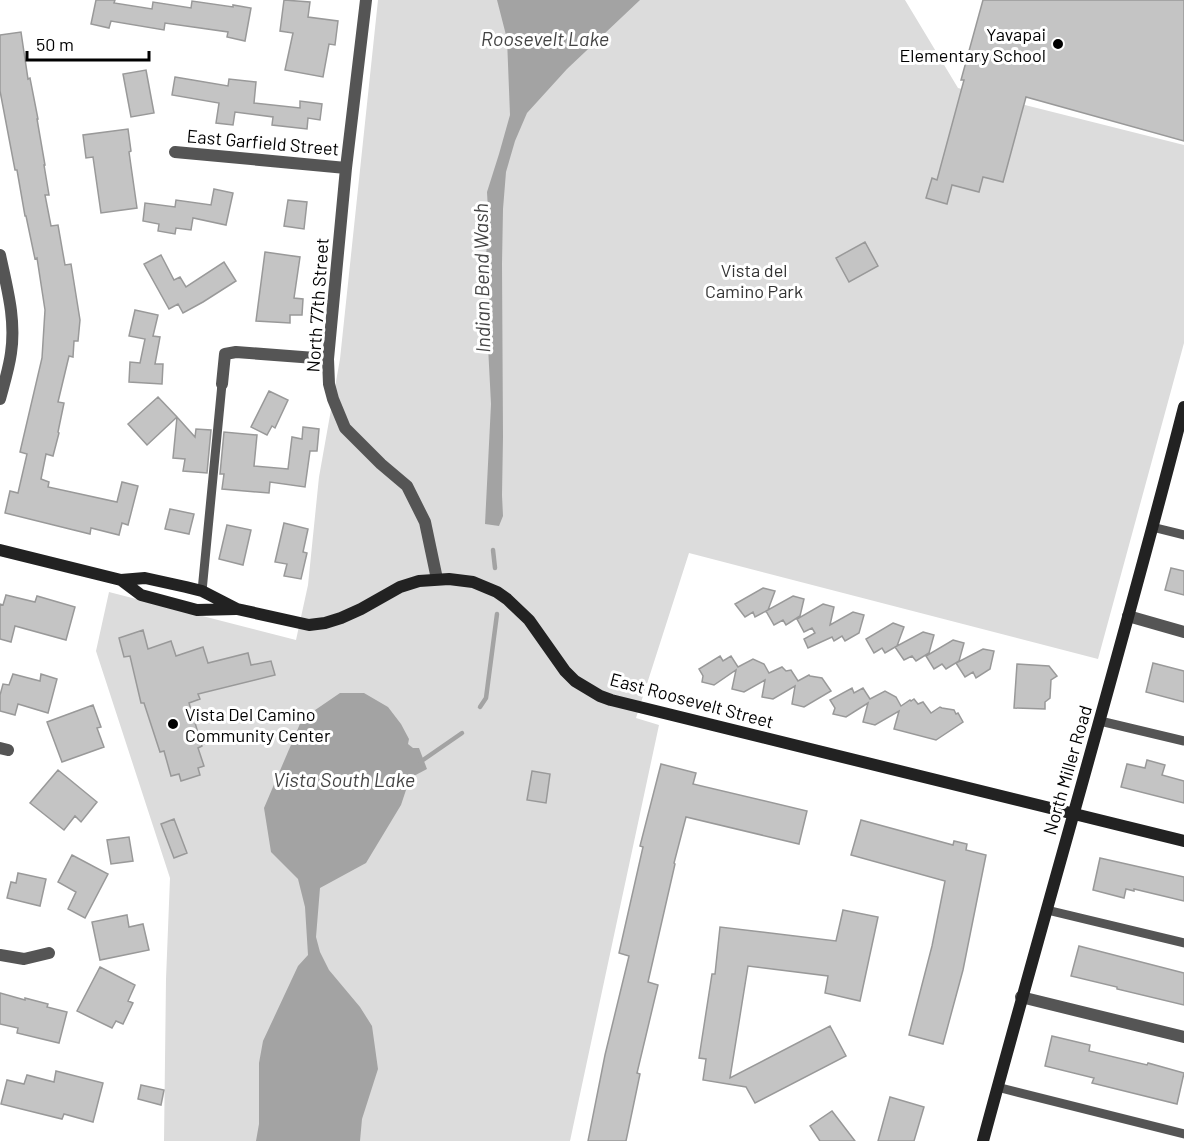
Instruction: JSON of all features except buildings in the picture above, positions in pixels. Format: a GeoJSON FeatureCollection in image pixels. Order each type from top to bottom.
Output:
{"type":"FeatureCollection","features":[{"type":"Feature","properties":{"kind":"street","name":"North 77th Street"},"geometry":{"type":"LineString","coordinates":[[366,0],[346,168],[328,359],[329,384],[345,428],[406,486],[424,522],[437,579]]}},
{"type":"Feature","properties":{"kind":"street","name":"East Garfield Street"},"geometry":{"type":"LineString","coordinates":[[175,152],[346,168]]}},
{"type":"Feature","properties":{"kind":"street"},"geometry":{"type":"LineString","coordinates":[[0,255],[11,302],[12,326],[5,352],[0,399]]}},
{"type":"Feature","properties":{"kind":"street"},"geometry":{"type":"LineString","coordinates":[[222,384],[225,354],[236,352],[328,359]]}},
{"type":"Feature","properties":{"kind":"street","name":"North Miller Road"},"geometry":{"type":"LineString","coordinates":[[983,1141],[1152,526],[1181,434],[1184,407]]}},
{"type":"Feature","properties":{"kind":"street","name":"East Roosevelt Street"},"geometry":{"type":"LineString","coordinates":[[0,550],[121,580],[146,578],[202,591],[237,609]]}},
{"type":"Feature","properties":{"kind":"street","name":"East Roosevelt Street"},"geometry":{"type":"LineString","coordinates":[[121,580],[141,595],[197,610],[237,609],[309,625],[325,623],[361,609],[400,587],[419,581],[437,579],[473,582],[507,599],[529,620],[565,671],[575,681],[611,700],[1184,841]]}},
{"type":"Feature","properties":{"kind":"street"},"geometry":{"type":"LineString","coordinates":[[1128,616],[1184,632]]}},
{"type":"Feature","properties":{"kind":"street"},"geometry":{"type":"LineString","coordinates":[[0,955],[24,959],[49,953]]}},
{"type":"Feature","properties":{"kind":"street"},"geometry":{"type":"LineString","coordinates":[[1021,998],[1184,1037]]}},
{"type":"Feature","properties":{"kind":"lane"},"geometry":{"type":"LineString","coordinates":[[202,591],[222,384]]}},
{"type":"Feature","properties":{"kind":"lane"},"geometry":{"type":"LineString","coordinates":[[1152,526],[1184,535]]}},
{"type":"Feature","properties":{"kind":"lane"},"geometry":{"type":"LineString","coordinates":[[1100,721],[1184,741]]}},
{"type":"Feature","properties":{"kind":"lane"},"geometry":{"type":"LineString","coordinates":[[1047,910],[1184,943]]}},
{"type":"Feature","properties":{"kind":"lane"},"geometry":{"type":"LineString","coordinates":[[997,1087],[1184,1134]]}},
{"type":"Feature","properties":{"kind":"green space","name":"Vista del Camino Park"},"geometry":{"type":"Polygon","coordinates":[[[378,0],[905,0],[958,88],[1184,145],[1184,343],[1098,659],[689,553],[636,718],[659,725],[570,1141],[164,1141],[170,878],[96,651],[109,592],[296,640],[308,585],[319,477],[340,359],[378,0]]]}},
{"type":"Feature","properties":{"kind":"water","name":"Roosevelt Lake"},"geometry":{"type":"Polygon","coordinates":[[[497,0],[640,0],[567,69],[527,113],[515,141],[506,172],[502,264],[503,516],[499,526],[485,524],[491,404],[486,255],[489,228],[487,192],[510,115],[507,39],[497,0]]]}},
{"type":"Feature","properties":{"kind":"water","name":"Vista South Lake"},"geometry":{"type":"Polygon","coordinates":[[[340,693],[364,693],[388,707],[401,724],[409,739],[408,744],[413,748],[419,748],[427,769],[410,778],[401,805],[366,863],[320,888],[316,937],[320,952],[329,970],[360,1007],[372,1026],[378,1069],[362,1119],[360,1141],[256,1141],[259,1124],[259,1063],[263,1041],[298,966],[308,955],[305,907],[298,879],[271,852],[264,808],[302,719],[340,693]]]}},
{"type":"Feature","properties":{"kind":"waterway","name":"Indian Bend Wash"},"geometry":{"type":"LineString","coordinates":[[493,550],[495,568]]}},
{"type":"Feature","properties":{"kind":"waterway","name":"Indian Bend Wash"},"geometry":{"type":"LineString","coordinates":[[480,707],[486,698],[497,614]]}},
{"type":"Feature","properties":{"kind":"waterway","name":"Indian Bend Wash"},"geometry":{"type":"LineString","coordinates":[[419,760],[423,760],[462,733]]}},
{"type":"Feature","properties":{"kind":"place","name":"Yavapai Elementary School"},"geometry":{"type":"Point","coordinates":[1058,44]}},
{"type":"Feature","properties":{"kind":"place","name":"Vista Del Camino Community Center"},"geometry":{"type":"Point","coordinates":[173,724]}}]}
